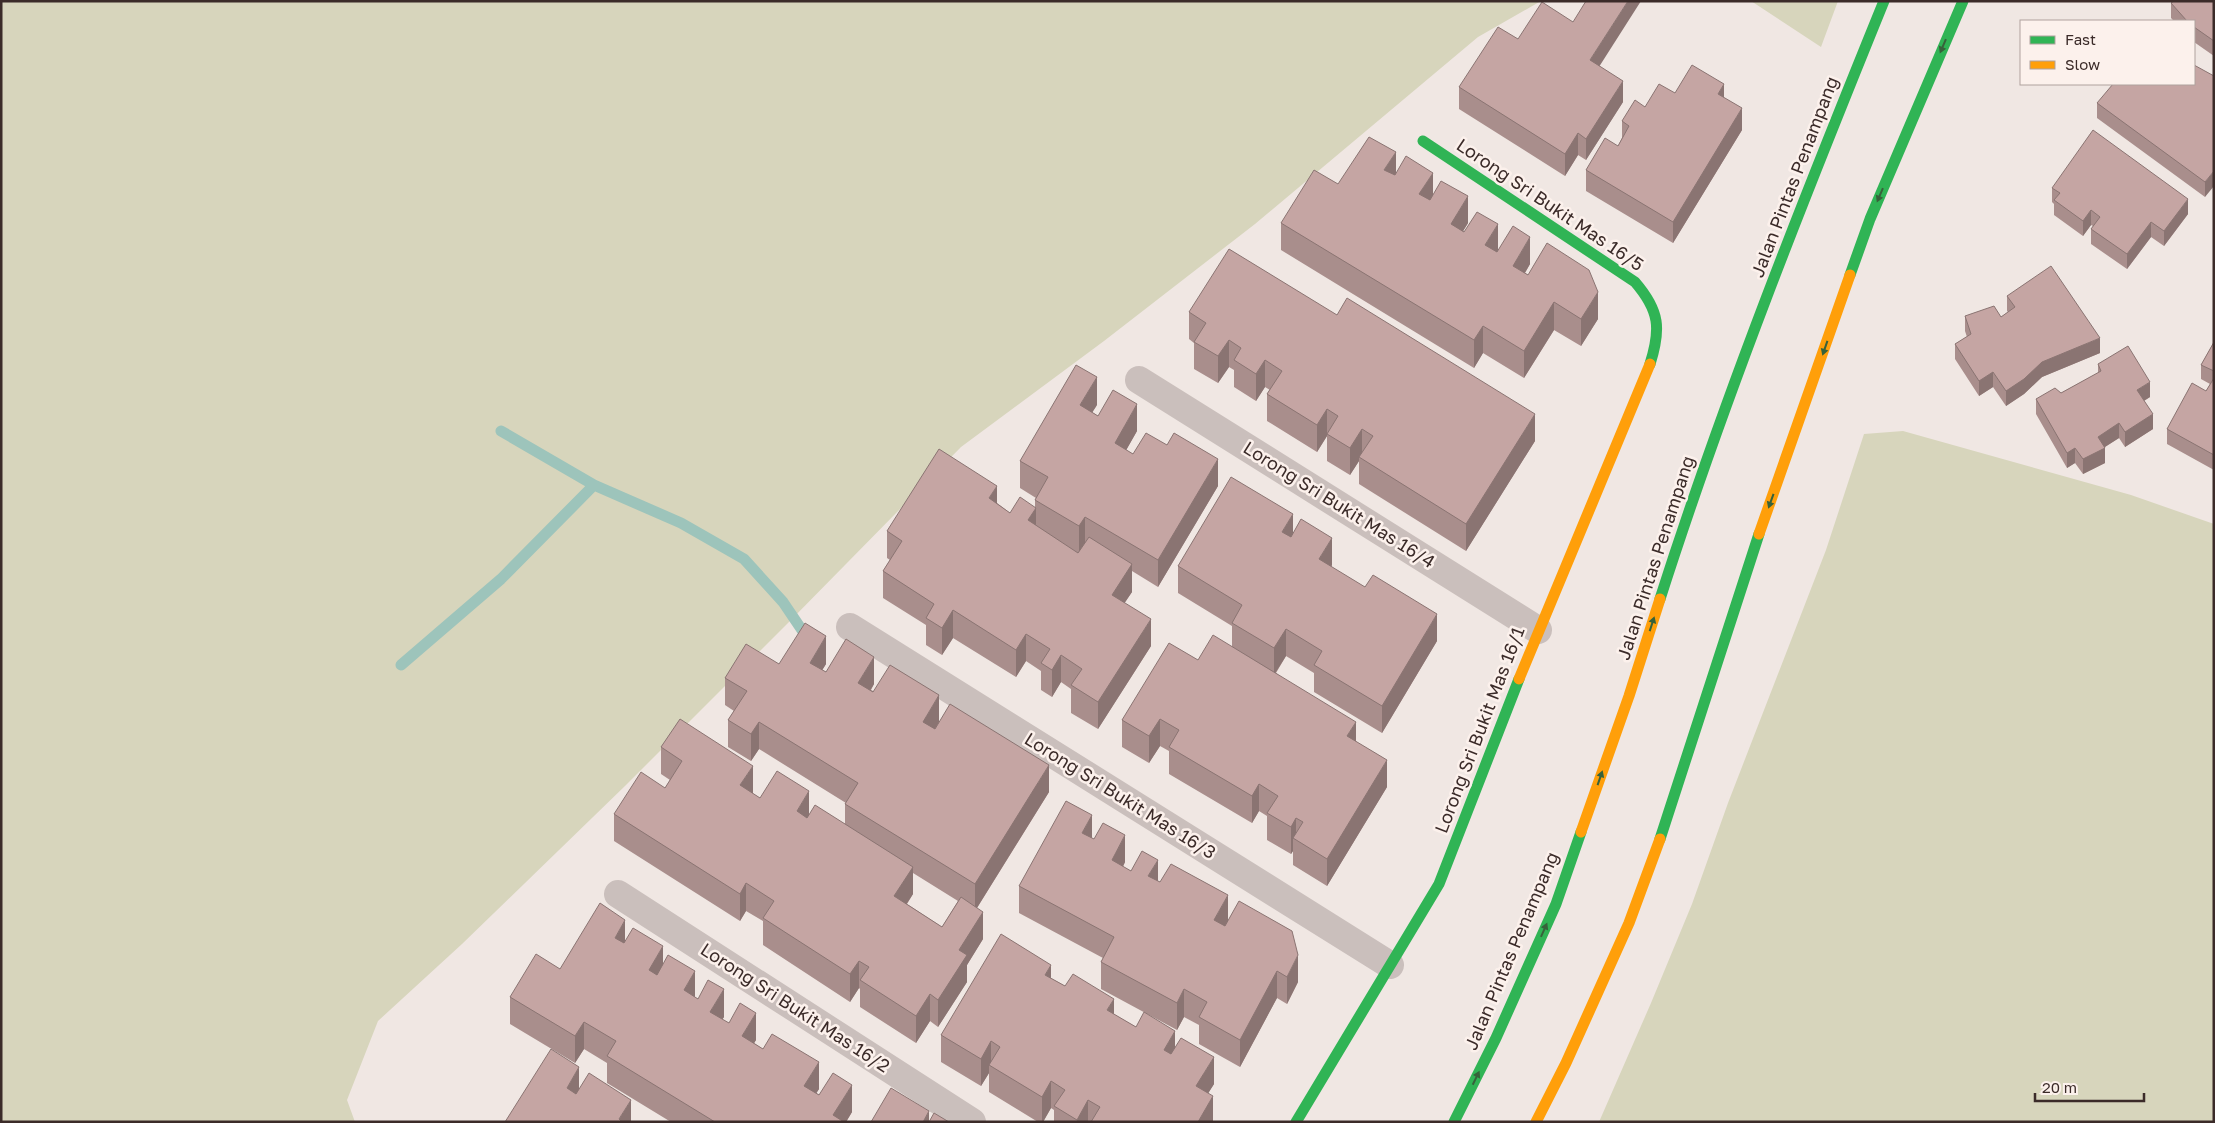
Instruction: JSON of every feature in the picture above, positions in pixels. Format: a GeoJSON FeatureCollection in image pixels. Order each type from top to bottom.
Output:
{"type":"FeatureCollection","features":[{"type":"Feature","properties":{"kind":"main road","name":"Jalan Pintas Penampang"},"geometry":{"type":"LineString","coordinates":[[1454,1122],[1496,1038],[1556,904],[1629,696],[1685,522],[1722,419],[1806,196],[1884,1]]}},
{"type":"Feature","properties":{"kind":"main road"},"geometry":{"type":"LineString","coordinates":[[1536,1122],[1566,1063],[1629,923],[1670,810],[1754,548],[1870,219],[1963,1]]}},
{"type":"Feature","properties":{"kind":"main road","name":"Lorong Sri Bukit Mas 16/5"},"geometry":{"type":"LineString","coordinates":[[1424,141],[1634,282],[1649,297],[1656,314],[1658,332]]}},
{"type":"Feature","properties":{"kind":"main road","name":"Lorong Sri Bukit Mas 16/1"},"geometry":{"type":"LineString","coordinates":[[1296,1122],[1439,884],[1538,630],[1646,376],[1658,332]]}},
{"type":"Feature","properties":{"kind":"street","name":"Lorong Sri Bukit Mas 16/4"},"geometry":{"type":"LineString","coordinates":[[1139,380],[1538,630]]}},
{"type":"Feature","properties":{"kind":"street","name":"Lorong Sri Bukit Mas 16/3"},"geometry":{"type":"LineString","coordinates":[[850,627],[1390,965]]}},
{"type":"Feature","properties":{"kind":"street","name":"Lorong Sri Bukit Mas 16/2"},"geometry":{"type":"LineString","coordinates":[[618,894],[972,1122]]}},
{"type":"Feature","properties":{"kind":"shaded area"},"geometry":{"type":"Polygon","coordinates":[[[1,1],[1541,1],[1478,37],[1255,224],[1104,341],[961,447],[626,785],[462,944],[378,1021],[347,1100],[355,1122],[1,1122],[1,1]]]}},
{"type":"Feature","properties":{"kind":"shaded area"},"geometry":{"type":"Polygon","coordinates":[[[1751,1],[1838,1],[1821,47],[1751,1]]]}},
{"type":"Feature","properties":{"kind":"shaded area"},"geometry":{"type":"Polygon","coordinates":[[[1903,431],[2131,495],[2214,524],[2214,1122],[1599,1122],[1692,904],[1728,803],[1826,550],[1864,434],[1903,431]]]}},
{"type":"Feature","properties":{"kind":"building"},"geometry":{"type":"Polygon","coordinates":[[[1586,1],[1628,1],[1590,60],[1623,81],[1586,139],[1578,133],[1565,154],[1459,87],[1498,27],[1518,39],[1542,2],[1573,22],[1586,1]]]}},
{"type":"Feature","properties":{"kind":"building"},"geometry":{"type":"Polygon","coordinates":[[[2174,1],[2214,1],[2214,41],[2195,28],[2195,20],[2186,20],[2171,3],[2174,1]]]}},
{"type":"Feature","properties":{"kind":"building"},"geometry":{"type":"Polygon","coordinates":[[[1692,65],[1724,84],[1718,94],[1742,108],[1673,222],[1586,170],[1605,138],[1618,146],[1629,126],[1622,121],[1635,100],[1645,107],[1659,84],[1675,93],[1692,65]]]}},
{"type":"Feature","properties":{"kind":"building"},"geometry":{"type":"Polygon","coordinates":[[[2195,66],[2214,76],[2214,171],[2205,182],[2097,103],[2112,85],[2195,85],[2195,66]]]}},
{"type":"Feature","properties":{"kind":"building"},"geometry":{"type":"Polygon","coordinates":[[[2093,130],[2188,199],[2164,231],[2151,222],[2127,254],[2091,229],[2100,217],[2091,210],[2083,221],[2054,200],[2060,193],[2052,188],[2093,130]]]}},
{"type":"Feature","properties":{"kind":"building"},"geometry":{"type":"Polygon","coordinates":[[[1369,137],[1396,152],[1384,170],[1395,175],[1406,156],[1433,173],[1419,194],[1430,200],[1441,181],[1468,196],[1451,224],[1464,232],[1477,212],[1498,224],[1485,245],[1497,252],[1513,226],[1530,237],[1513,266],[1528,275],[1547,243],[1589,270],[1598,292],[1581,319],[1554,302],[1524,351],[1483,326],[1474,340],[1281,223],[1314,170],[1338,184],[1369,137]]]}},
{"type":"Feature","properties":{"kind":"building"},"geometry":{"type":"Polygon","coordinates":[[[1229,249],[1337,315],[1347,298],[1535,414],[1466,524],[1359,457],[1373,436],[1362,429],[1350,448],[1327,434],[1338,416],[1327,409],[1317,425],[1267,394],[1282,371],[1265,360],[1256,374],[1234,360],[1241,348],[1229,340],[1218,356],[1194,342],[1206,323],[1189,312],[1229,249]]]}},
{"type":"Feature","properties":{"kind":"building"},"geometry":{"type":"Polygon","coordinates":[[[2051,266],[2100,338],[2042,362],[2024,379],[2006,391],[1993,372],[1979,381],[1955,344],[1971,334],[1965,316],[1994,306],[2001,317],[2015,307],[2007,296],[2051,266]]]}},
{"type":"Feature","properties":{"kind":"building"},"geometry":{"type":"Polygon","coordinates":[[[2214,342],[2214,371],[2201,365],[2214,342]]]}},
{"type":"Feature","properties":{"kind":"building"},"geometry":{"type":"Polygon","coordinates":[[[2128,346],[2150,382],[2137,390],[2153,414],[2125,432],[2119,423],[2098,437],[2105,448],[2083,459],[2075,448],[2067,453],[2036,399],[2055,388],[2061,393],[2101,371],[2098,364],[2128,346]]]}},
{"type":"Feature","properties":{"kind":"building"},"geometry":{"type":"Polygon","coordinates":[[[1076,365],[1097,377],[1080,405],[1098,416],[1113,390],[1137,404],[1115,443],[1133,454],[1146,433],[1167,445],[1174,433],[1218,459],[1158,560],[1085,517],[1079,526],[1035,500],[1048,477],[1020,461],[1076,365]]]}},
{"type":"Feature","properties":{"kind":"building"},"geometry":{"type":"Polygon","coordinates":[[[2214,378],[2214,455],[2167,429],[2192,383],[2206,391],[2214,378]]]}},
{"type":"Feature","properties":{"kind":"building"},"geometry":{"type":"Polygon","coordinates":[[[939,449],[997,486],[989,498],[1010,513],[1020,497],[1036,508],[1028,520],[1078,553],[1089,537],[1132,564],[1112,595],[1151,619],[1098,702],[1071,685],[1082,669],[1061,655],[1052,670],[1041,663],[1050,649],[1026,634],[1016,650],[953,610],[942,628],[926,618],[934,604],[883,571],[902,541],[887,531],[939,449]]]}},
{"type":"Feature","properties":{"kind":"building"},"geometry":{"type":"Polygon","coordinates":[[[1231,477],[1293,514],[1282,532],[1291,537],[1301,519],[1332,538],[1319,559],[1365,587],[1373,575],[1437,614],[1382,706],[1314,665],[1322,651],[1286,629],[1274,648],[1232,623],[1242,605],[1178,566],[1231,477]]]}},
{"type":"Feature","properties":{"kind":"building"},"geometry":{"type":"Polygon","coordinates":[[[805,623],[826,636],[810,663],[826,672],[846,639],[874,657],[858,683],[873,692],[890,665],[939,695],[923,722],[935,729],[950,704],[1049,765],[975,884],[845,804],[858,783],[759,722],[751,734],[728,720],[747,691],[725,678],[746,644],[779,664],[805,623]]]}},
{"type":"Feature","properties":{"kind":"building"},"geometry":{"type":"Polygon","coordinates":[[[1213,635],[1356,722],[1347,736],[1387,760],[1327,859],[1293,838],[1303,822],[1296,818],[1291,827],[1267,813],[1278,796],[1259,784],[1252,796],[1169,747],[1179,730],[1160,719],[1149,736],[1122,720],[1169,643],[1198,660],[1213,635]]]}},
{"type":"Feature","properties":{"kind":"building"},"geometry":{"type":"Polygon","coordinates":[[[680,719],[753,766],[740,785],[760,798],[777,771],[809,791],[797,811],[807,818],[815,805],[913,867],[894,896],[942,927],[961,897],[983,912],[959,950],[967,955],[938,1000],[930,994],[916,1016],[860,980],[869,967],[859,961],[850,974],[763,918],[774,901],[746,883],[740,894],[614,814],[641,772],[665,788],[682,761],[661,747],[680,719]]]}},
{"type":"Feature","properties":{"kind":"building"},"geometry":{"type":"Polygon","coordinates":[[[1066,801],[1092,815],[1082,833],[1094,839],[1103,823],[1125,835],[1112,860],[1131,871],[1142,851],[1158,860],[1148,876],[1160,882],[1171,864],[1228,895],[1214,920],[1225,926],[1239,901],[1292,931],[1298,955],[1287,977],[1277,971],[1240,1040],[1199,1017],[1207,1002],[1184,989],[1177,1003],[1101,962],[1114,937],[1019,886],[1066,801]]]}},
{"type":"Feature","properties":{"kind":"building"},"geometry":{"type":"Polygon","coordinates":[[[600,903],[625,920],[615,938],[624,943],[633,928],[663,946],[649,970],[657,975],[668,955],[695,971],[684,990],[698,999],[708,980],[724,989],[710,1012],[729,1023],[740,1003],[756,1013],[742,1036],[763,1049],[772,1034],[819,1062],[804,1086],[819,1095],[833,1073],[852,1085],[833,1115],[844,1122],[715,1122],[607,1056],[616,1041],[584,1022],[575,1036],[510,997],[536,954],[560,969],[600,903]]]}},
{"type":"Feature","properties":{"kind":"building"},"geometry":{"type":"Polygon","coordinates":[[[1001,934],[1051,965],[1045,975],[1065,986],[1073,974],[1114,999],[1107,1010],[1136,1027],[1144,1012],[1175,1031],[1164,1050],[1171,1054],[1181,1038],[1214,1057],[1196,1086],[1213,1096],[1198,1122],[1091,1122],[1100,1107],[1088,1100],[1077,1120],[1054,1106],[1065,1090],[1051,1081],[1042,1097],[989,1065],[1000,1047],[991,1041],[981,1059],[941,1035],[1001,934]]]}},
{"type":"Feature","properties":{"kind":"building"},"geometry":{"type":"Polygon","coordinates":[[[551,1049],[579,1067],[567,1088],[576,1094],[589,1073],[631,1100],[619,1119],[622,1122],[505,1122],[551,1049]]]}},
{"type":"Feature","properties":{"kind":"building"},"geometry":{"type":"Polygon","coordinates":[[[891,1088],[929,1111],[923,1122],[871,1122],[891,1088]]]}},
{"type":"Feature","properties":{"kind":"building"},"geometry":{"type":"Polygon","coordinates":[[[934,1113],[949,1122],[929,1122],[934,1113]]]}},
{"type":"Feature","properties":{"kind":"waterway"},"geometry":{"type":"LineString","coordinates":[[501,431],[594,485],[681,523],[744,559],[783,602],[808,639]]}},
{"type":"Feature","properties":{"kind":"waterway"},"geometry":{"type":"LineString","coordinates":[[401,665],[501,579],[594,485]]}},
{"type":"Feature","properties":{"kind":"traffic: fast"},"geometry":{"type":"LineString","coordinates":[[1660,599],[1711,448],[1766,298],[1884,1]]}},
{"type":"Feature","properties":{"kind":"traffic: fast"},"geometry":{"type":"LineString","coordinates":[[1850,275],[1870,219],[1963,1]]}},
{"type":"Feature","properties":{"kind":"traffic: fast"},"geometry":{"type":"LineString","coordinates":[[1423,141],[1635,282],[1654,311],[1656,321],[1656,340],[1650,364]]}},
{"type":"Feature","properties":{"kind":"traffic: fast"},"geometry":{"type":"LineString","coordinates":[[1660,839],[1759,534]]}},
{"type":"Feature","properties":{"kind":"traffic: fast"},"geometry":{"type":"LineString","coordinates":[[1296,1122],[1439,884],[1519,679]]}},
{"type":"Feature","properties":{"kind":"traffic: fast"},"geometry":{"type":"LineString","coordinates":[[1454,1122],[1496,1038],[1556,904],[1581,832]]}},
{"type":"Feature","properties":{"kind":"traffic: slow"},"geometry":{"type":"LineString","coordinates":[[1759,534],[1850,275]]}},
{"type":"Feature","properties":{"kind":"traffic: slow"},"geometry":{"type":"LineString","coordinates":[[1519,679],[1650,364]]}},
{"type":"Feature","properties":{"kind":"traffic: slow"},"geometry":{"type":"LineString","coordinates":[[1581,832],[1629,696],[1660,599]]}},
{"type":"Feature","properties":{"kind":"traffic: slow"},"geometry":{"type":"LineString","coordinates":[[1536,1122],[1566,1063],[1629,923],[1660,839]]}}]}
